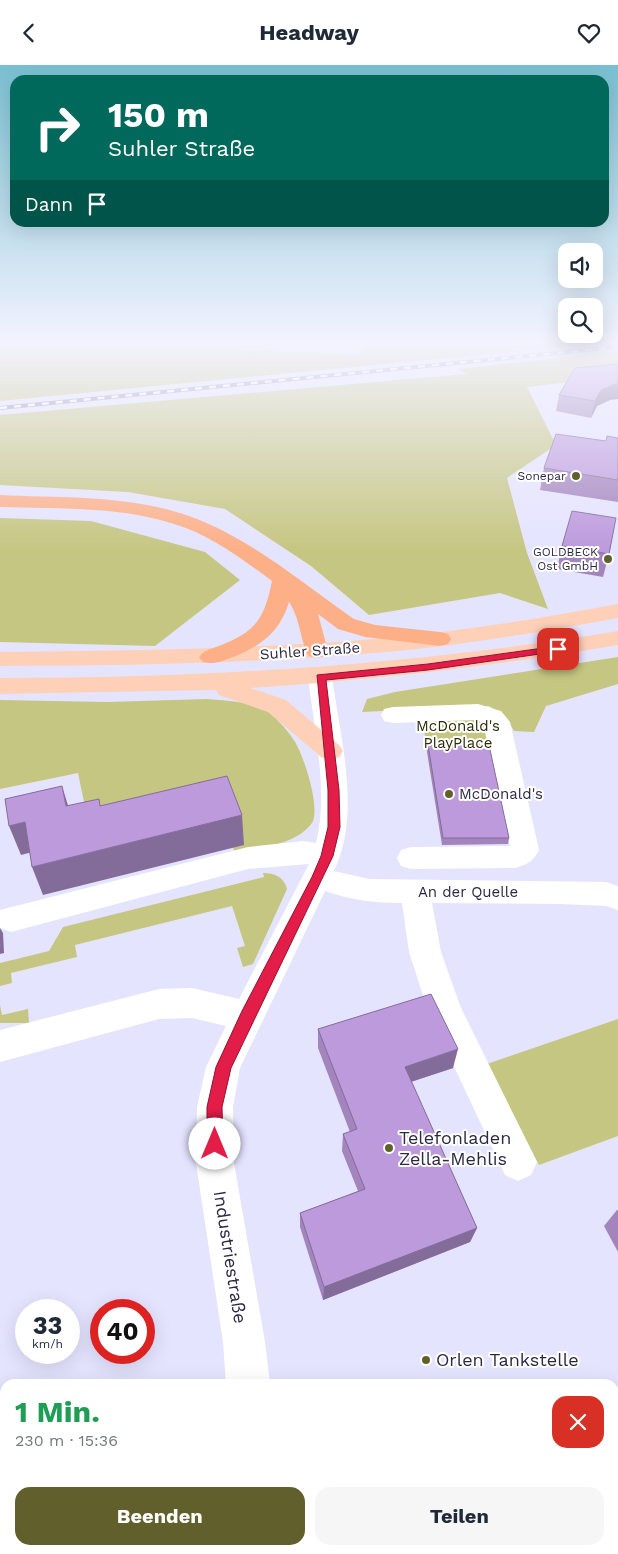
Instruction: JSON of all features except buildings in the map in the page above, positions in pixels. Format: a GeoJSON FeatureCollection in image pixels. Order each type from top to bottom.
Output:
{"type":"FeatureCollection","features":[{"type":"Feature","properties":{"kind":"highway"},"geometry":{"type":"LineString","coordinates":[[4,500],[104,505],[166,515],[200,527],[234,544],[346,624],[373,632],[440,639]]}},
{"type":"Feature","properties":{"kind":"highway"},"geometry":{"type":"LineString","coordinates":[[283,580],[309,615],[314,629],[317,651]]}},
{"type":"Feature","properties":{"kind":"highway"},"geometry":{"type":"LineString","coordinates":[[211,657],[237,647],[263,632],[274,619],[279,607],[283,580]]}},
{"type":"Feature","properties":{"kind":"main road","name":"Suhler Straße"},"geometry":{"type":"LineString","coordinates":[[0,659],[211,657],[317,651],[517,630],[618,611]]}},
{"type":"Feature","properties":{"kind":"main road","name":"Suhler Straße"},"geometry":{"type":"LineString","coordinates":[[0,686],[207,683],[320,677],[428,667],[542,652],[618,638]]}},
{"type":"Feature","properties":{"kind":"main road"},"geometry":{"type":"LineString","coordinates":[[317,651],[320,677]]}},
{"type":"Feature","properties":{"kind":"main road"},"geometry":{"type":"LineString","coordinates":[[207,683],[277,705],[330,751]]}},
{"type":"Feature","properties":{"kind":"street","name":"Industriestraße"},"geometry":{"type":"LineString","coordinates":[[248,1379],[244,1341],[215,1163],[215,1107],[224,1067],[247,1016],[323,867],[334,827],[330,751],[320,677]]}},
{"type":"Feature","properties":{"kind":"street"},"geometry":{"type":"LineString","coordinates":[[393,715],[478,713],[492,717],[497,722],[525,850],[515,857],[411,858]]}},
{"type":"Feature","properties":{"kind":"street","name":"An der Quelle"},"geometry":{"type":"LineString","coordinates":[[11,919],[248,858],[304,852],[350,888],[369,891],[415,892],[528,900],[606,894],[618,898]]}},
{"type":"Feature","properties":{"kind":"street"},"geometry":{"type":"LineString","coordinates":[[415,892],[430,951],[429,985],[445,1011],[518,1161]]}},
{"type":"Feature","properties":{"kind":"street"},"geometry":{"type":"LineString","coordinates":[[0,1046],[159,1004],[192,1003],[247,1016]]}},
{"type":"Feature","properties":{"kind":"green space"},"geometry":{"type":"Polygon","coordinates":[[[40,411],[539,411],[556,445],[507,478],[527,553],[548,609],[500,593],[369,615],[311,566],[225,509],[128,492],[0,485],[0,415],[40,411]]]}},
{"type":"Feature","properties":{"kind":"green space"},"geometry":{"type":"Polygon","coordinates":[[[0,518],[91,521],[205,552],[240,580],[155,646],[0,642],[0,518]]]}},
{"type":"Feature","properties":{"kind":"green space"},"geometry":{"type":"Polygon","coordinates":[[[618,657],[618,684],[546,706],[534,732],[514,731],[506,717],[489,706],[362,712],[367,699],[395,692],[618,657]]]}},
{"type":"Feature","properties":{"kind":"green space"},"geometry":{"type":"Polygon","coordinates":[[[207,699],[240,702],[264,709],[284,727],[295,742],[303,759],[313,795],[314,806],[312,823],[297,836],[276,845],[235,854],[233,847],[202,806],[68,806],[84,802],[78,773],[0,789],[0,700],[107,702],[207,699]]]}},
{"type":"Feature","properties":{"kind":"green space","name":"McDonald's PlayPlace"},"geometry":{"type":"Polygon","coordinates":[[[474,718],[483,721],[494,751],[427,752],[423,719],[474,718]]]}},
{"type":"Feature","properties":{"kind":"green space"},"geometry":{"type":"Polygon","coordinates":[[[263,873],[278,876],[284,881],[287,889],[253,964],[243,967],[237,948],[245,946],[232,906],[75,945],[77,957],[11,973],[12,983],[0,986],[0,963],[49,951],[63,927],[264,877],[263,873]]]}},
{"type":"Feature","properties":{"kind":"green space"},"geometry":{"type":"Polygon","coordinates":[[[0,1005],[2,1015],[28,1009],[29,1023],[0,1023],[0,1005]]]}},
{"type":"Feature","properties":{"kind":"green space"},"geometry":{"type":"Polygon","coordinates":[[[618,1019],[618,1136],[539,1165],[487,1064],[618,1019]]]}},
{"type":"Feature","properties":{"kind":"place","name":"Sonepar"},"geometry":{"type":"Point","coordinates":[576,476]}},
{"type":"Feature","properties":{"kind":"place","name":"GOLDBECK Ost GmbH"},"geometry":{"type":"Point","coordinates":[608,559]}},
{"type":"Feature","properties":{"kind":"place","name":"McDonald's"},"geometry":{"type":"Point","coordinates":[449,794]}},
{"type":"Feature","properties":{"kind":"place","name":"Telefonladen Zella-Mehlis"},"geometry":{"type":"Point","coordinates":[389,1148]}},
{"type":"Feature","properties":{"kind":"place","name":"Orlen Tankstelle"},"geometry":{"type":"Point","coordinates":[426,1360]}},
{"type":"Feature","properties":{"kind":"route"},"geometry":{"type":"LineString","coordinates":[[215,1144],[215,1107],[224,1067],[247,1016],[318,877],[327,856],[334,827],[334,790],[320,677],[428,667],[558,649]]}}]}
